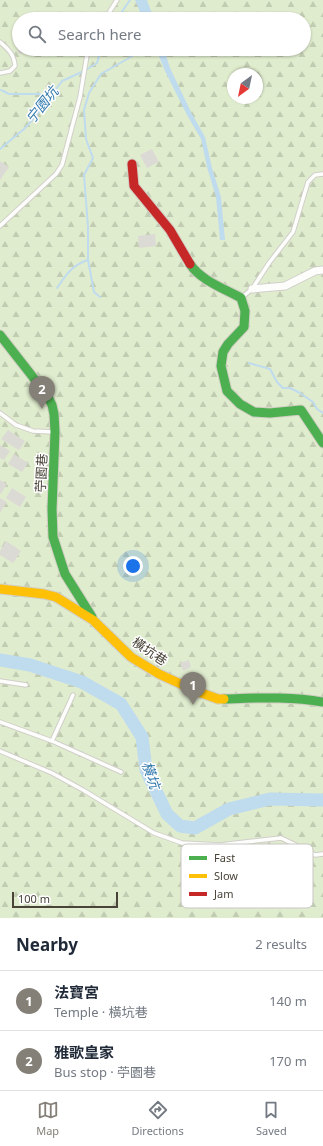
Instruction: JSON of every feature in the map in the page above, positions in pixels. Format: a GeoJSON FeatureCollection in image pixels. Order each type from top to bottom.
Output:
{"type":"FeatureCollection","features":[{"type":"Feature","properties":{"kind":"street"},"geometry":{"type":"LineString","coordinates":[[132,164],[134,186],[170,230],[192,266],[204,278],[240,298],[246,311],[244,327],[228,344],[223,352],[221,366],[227,391],[240,404],[254,412],[270,413],[301,410],[323,443]]}},
{"type":"Feature","properties":{"kind":"street"},"geometry":{"type":"LineString","coordinates":[[252,289],[285,286],[315,272],[323,270]]}},
{"type":"Feature","properties":{"kind":"street","name":"苧園巷"},"geometry":{"type":"LineString","coordinates":[[0,336],[52,405],[55,432],[52,509],[53,536],[65,574],[94,620]]}},
{"type":"Feature","properties":{"kind":"street","name":"橫坑巷"},"geometry":{"type":"LineString","coordinates":[[0,589],[44,594],[56,597],[94,620],[131,656],[159,674],[196,691],[218,699],[290,698],[323,702]]}},
{"type":"Feature","properties":{"kind":"lane"},"geometry":{"type":"LineString","coordinates":[[109,12],[117,0]]}},
{"type":"Feature","properties":{"kind":"lane"},"geometry":{"type":"LineString","coordinates":[[0,42],[12,55]]}},
{"type":"Feature","properties":{"kind":"lane"},"geometry":{"type":"LineString","coordinates":[[0,73],[10,71],[15,66],[13,56]]}},
{"type":"Feature","properties":{"kind":"lane"},"geometry":{"type":"LineString","coordinates":[[0,226],[56,174],[62,164],[80,97],[87,56]]}},
{"type":"Feature","properties":{"kind":"lane"},"geometry":{"type":"LineString","coordinates":[[240,298],[252,289],[269,263],[293,232],[308,182],[315,175],[323,174]]}},
{"type":"Feature","properties":{"kind":"lane"},"geometry":{"type":"LineString","coordinates":[[0,413],[16,425],[33,431],[55,432]]}},
{"type":"Feature","properties":{"kind":"lane"},"geometry":{"type":"LineString","coordinates":[[0,681],[26,685]]}},
{"type":"Feature","properties":{"kind":"lane"},"geometry":{"type":"LineString","coordinates":[[52,741],[73,695]]}},
{"type":"Feature","properties":{"kind":"lane"},"geometry":{"type":"LineString","coordinates":[[0,722],[52,741],[121,772]]}},
{"type":"Feature","properties":{"kind":"lane"},"geometry":{"type":"LineString","coordinates":[[0,751],[52,773],[154,833],[182,843],[201,844]]}},
{"type":"Feature","properties":{"kind":"lane"},"geometry":{"type":"LineString","coordinates":[[229,844],[281,838],[294,844]]}},
{"type":"Feature","properties":{"kind":"lane"},"geometry":{"type":"LineString","coordinates":[[313,854],[323,854]]}},
{"type":"Feature","properties":{"kind":"green space"},"geometry":{"type":"Polygon","coordinates":[[[0,0],[323,0],[323,918],[0,918],[0,0]]]}},
{"type":"Feature","properties":{"kind":"water"},"geometry":{"type":"Polygon","coordinates":[[[135,0],[147,0],[151,12],[140,12],[135,0]]]}},
{"type":"Feature","properties":{"kind":"water"},"geometry":{"type":"Polygon","coordinates":[[[159,56],[166,56],[170,68],[191,112],[205,137],[212,168],[221,197],[225,240],[220,240],[216,197],[207,167],[201,139],[165,71],[159,56]]]}},
{"type":"Feature","properties":{"kind":"building"},"geometry":{"type":"Polygon","coordinates":[[[152,149],[159,162],[147,168],[140,155],[152,149]]]}},
{"type":"Feature","properties":{"kind":"building"},"geometry":{"type":"Polygon","coordinates":[[[0,161],[9,167],[0,180],[0,161]]]}},
{"type":"Feature","properties":{"kind":"building"},"geometry":{"type":"Polygon","coordinates":[[[155,234],[156,246],[139,248],[138,236],[155,234]]]}},
{"type":"Feature","properties":{"kind":"building"},"geometry":{"type":"Polygon","coordinates":[[[8,430],[25,441],[19,450],[1,439],[8,430]]]}},
{"type":"Feature","properties":{"kind":"building"},"geometry":{"type":"Polygon","coordinates":[[[0,445],[10,451],[4,460],[0,458],[0,445]]]}},
{"type":"Feature","properties":{"kind":"building"},"geometry":{"type":"Polygon","coordinates":[[[14,454],[28,463],[22,472],[8,464],[14,454]]]}},
{"type":"Feature","properties":{"kind":"building"},"geometry":{"type":"Polygon","coordinates":[[[0,480],[7,484],[1,494],[0,493],[0,480]]]}},
{"type":"Feature","properties":{"kind":"building"},"geometry":{"type":"Polygon","coordinates":[[[12,488],[26,497],[20,507],[6,498],[12,488]]]}},
{"type":"Feature","properties":{"kind":"building"},"geometry":{"type":"Polygon","coordinates":[[[0,498],[7,502],[0,513],[0,498]]]}},
{"type":"Feature","properties":{"kind":"building"},"geometry":{"type":"Polygon","coordinates":[[[6,541],[21,551],[13,563],[0,555],[0,551],[6,541]]]}},
{"type":"Feature","properties":{"kind":"building"},"geometry":{"type":"Polygon","coordinates":[[[189,660],[191,667],[183,671],[180,663],[189,660]]]}},
{"type":"Feature","properties":{"kind":"waterway","name":"宁園坑"},"geometry":{"type":"LineString","coordinates":[[122,12],[130,0]]}},
{"type":"Feature","properties":{"kind":"waterway","name":"宁園坑"},"geometry":{"type":"LineString","coordinates":[[0,149],[24,129],[35,117],[62,81],[97,63],[99,56]]}},
{"type":"Feature","properties":{"kind":"waterway"},"geometry":{"type":"LineString","coordinates":[[100,297],[94,292],[88,260],[88,227],[84,175],[93,158],[86,139],[84,110],[89,93],[101,74],[132,56]]}},
{"type":"Feature","properties":{"kind":"waterway"},"geometry":{"type":"LineString","coordinates":[[1,90],[9,94],[39,94],[49,98]]}},
{"type":"Feature","properties":{"kind":"waterway"},"geometry":{"type":"LineString","coordinates":[[57,288],[74,268],[82,262],[88,260]]}},
{"type":"Feature","properties":{"kind":"waterway"},"geometry":{"type":"LineString","coordinates":[[249,363],[270,369],[277,382],[283,388],[290,388],[300,393],[313,402],[317,409],[323,413]]}},
{"type":"Feature","properties":{"kind":"waterway","name":"橫坑"},"geometry":{"type":"LineString","coordinates":[[0,660],[30,665],[82,682],[121,704],[142,737],[146,770],[167,814],[180,826],[195,828],[229,809],[270,799],[323,800]]}},
{"type":"Feature","properties":{"kind":"traffic: fast"},"geometry":{"type":"LineString","coordinates":[[190,264],[200,275],[220,288],[241,298],[245,311],[244,327],[228,344],[223,352],[221,366],[227,391],[240,404],[254,412],[270,413],[301,410],[323,443]]}},
{"type":"Feature","properties":{"kind":"traffic: fast"},"geometry":{"type":"LineString","coordinates":[[0,335],[47,395],[52,405],[55,432],[52,509],[53,537],[65,574],[92,617]]}},
{"type":"Feature","properties":{"kind":"traffic: fast"},"geometry":{"type":"LineString","coordinates":[[224,699],[286,698],[323,702]]}},
{"type":"Feature","properties":{"kind":"traffic: slow"},"geometry":{"type":"LineString","coordinates":[[0,589],[44,594],[56,597],[93,620],[131,657],[159,674],[196,691],[218,699],[224,699]]}},
{"type":"Feature","properties":{"kind":"traffic: jam"},"geometry":{"type":"LineString","coordinates":[[132,164],[134,186],[170,230],[190,264]]}},
{"type":"Feature","properties":{"kind":"place","name":"雅歌皇家"},"geometry":{"type":"Point","coordinates":[42,409]}},
{"type":"Feature","properties":{"kind":"place","name":"法寶宮"},"geometry":{"type":"Point","coordinates":[193,705]}}]}
